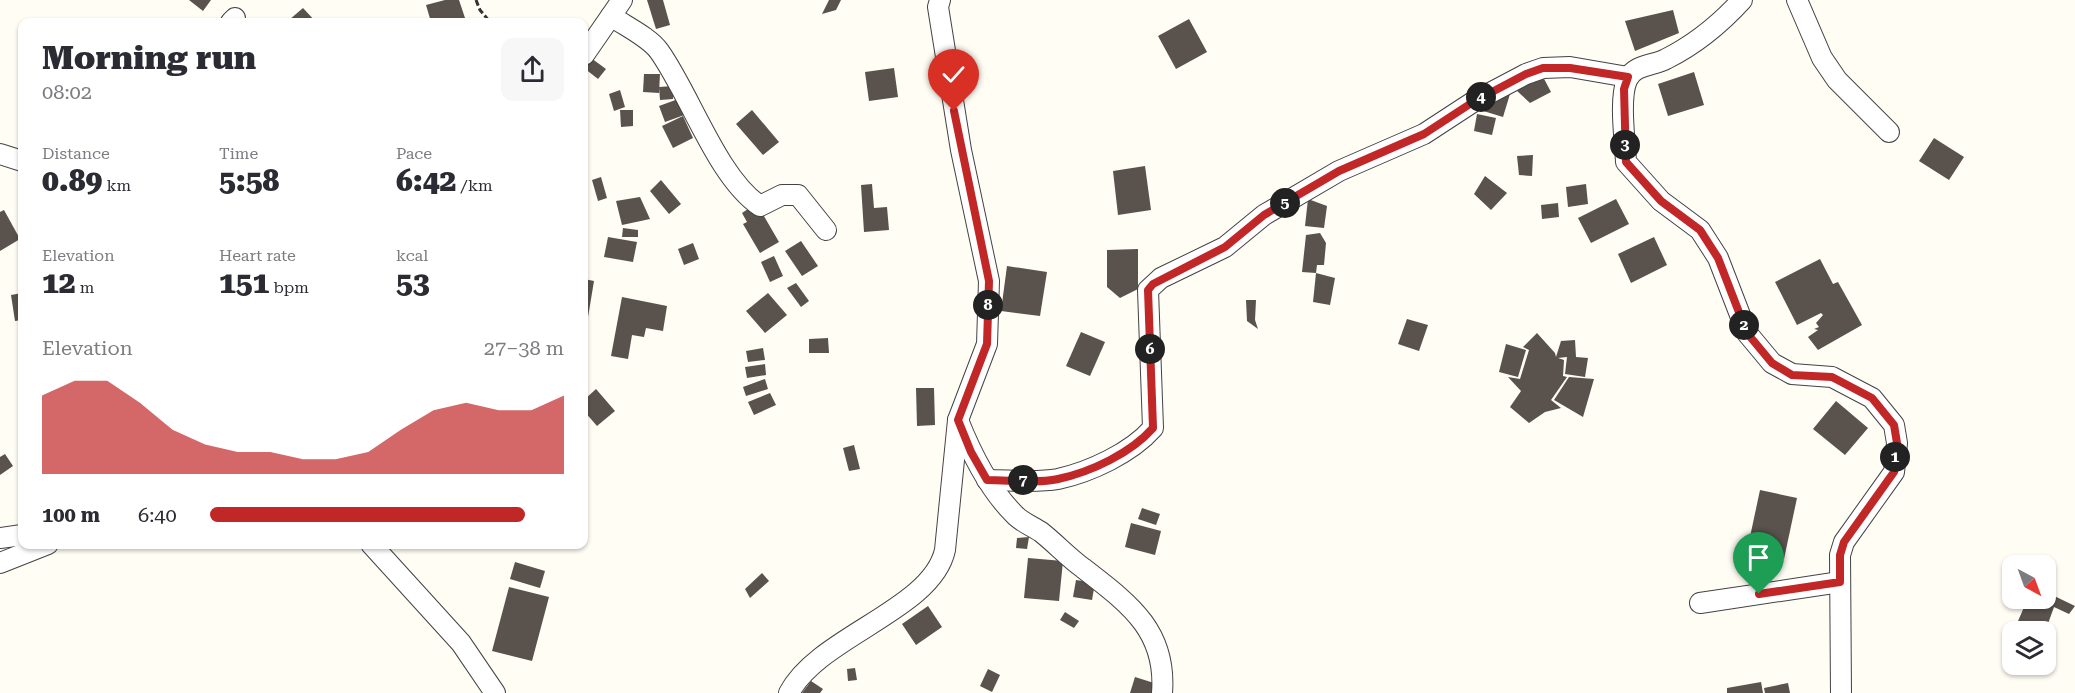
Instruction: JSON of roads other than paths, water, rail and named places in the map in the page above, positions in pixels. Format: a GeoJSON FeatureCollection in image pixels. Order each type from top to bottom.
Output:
{"type":"FeatureCollection","features":[{"type":"Feature","properties":{"kind":"street"},"geometry":{"type":"LineString","coordinates":[[789,693],[809,666],[916,591],[942,563],[951,511],[951,464],[958,420],[987,344],[989,281],[954,111],[938,7],[940,0]]}},
{"type":"Feature","properties":{"kind":"street"},"geometry":{"type":"LineString","coordinates":[[1742,0],[1721,23],[1666,59],[1636,69],[1628,77],[1624,89],[1626,162],[1661,201],[1700,230],[1718,258],[1747,333],[1772,363],[1792,375],[1832,377],[1872,398],[1894,425],[1897,443],[1894,472],[1844,542],[1840,555],[1841,693]]}},
{"type":"Feature","properties":{"kind":"street"},"geometry":{"type":"LineString","coordinates":[[1797,0],[1822,58],[1837,80],[1889,132]]}},
{"type":"Feature","properties":{"kind":"street"},"geometry":{"type":"LineString","coordinates":[[588,49],[617,8],[658,49],[707,137],[745,196],[760,206],[782,195],[798,195],[826,230]]}},
{"type":"Feature","properties":{"kind":"street"},"geometry":{"type":"LineString","coordinates":[[987,480],[1056,479],[1088,469],[1132,447],[1153,428],[1148,290],[1161,278],[1225,247],[1264,215],[1339,171],[1424,134],[1457,111],[1526,74],[1543,68],[1570,68],[1628,77]]}},
{"type":"Feature","properties":{"kind":"street"},"geometry":{"type":"LineString","coordinates":[[0,154],[18,160]]}},
{"type":"Feature","properties":{"kind":"street"},"geometry":{"type":"LineString","coordinates":[[958,420],[971,452],[987,480],[1014,515],[1042,533],[1136,612],[1152,634],[1160,656],[1163,676],[1162,693]]}},
{"type":"Feature","properties":{"kind":"street"},"geometry":{"type":"LineString","coordinates":[[0,538],[5,540],[18,536]]}},
{"type":"Feature","properties":{"kind":"street"},"geometry":{"type":"LineString","coordinates":[[0,563],[35,549]]}},
{"type":"Feature","properties":{"kind":"street"},"geometry":{"type":"LineString","coordinates":[[376,549],[461,643],[495,693]]}},
{"type":"Feature","properties":{"kind":"street"},"geometry":{"type":"LineString","coordinates":[[1700,603],[1840,582]]}}]}
